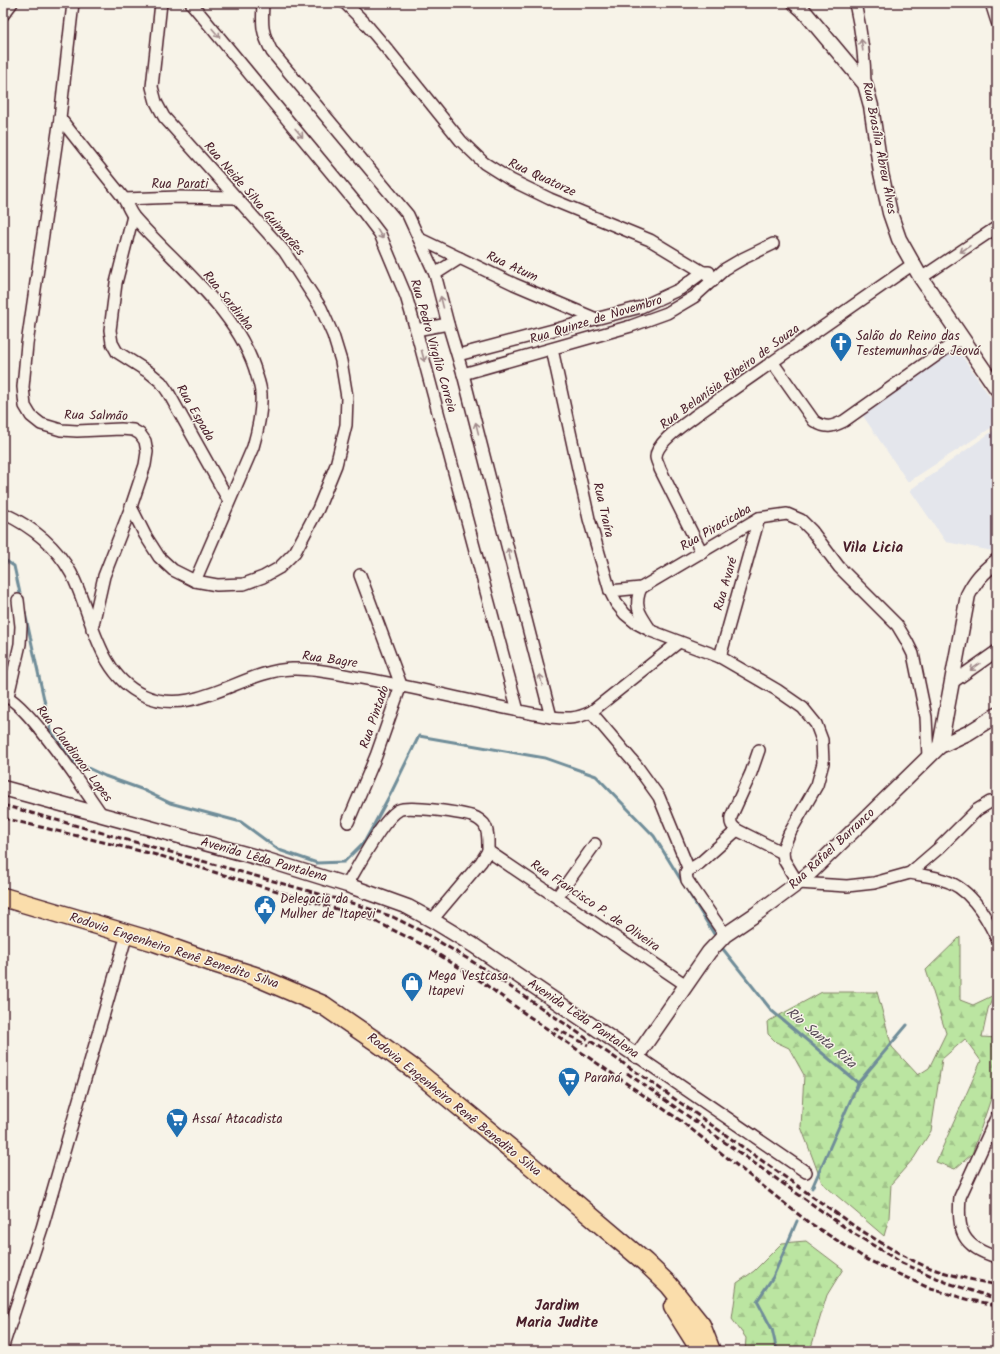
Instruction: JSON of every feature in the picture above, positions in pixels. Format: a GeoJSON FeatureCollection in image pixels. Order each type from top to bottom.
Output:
{"type":"FeatureCollection","features":[{"type":"Feature","properties":{"kind":"main road","name":"Rodovia Engenheiro Renê Benedito Silva"},"geometry":{"type":"LineString","coordinates":[[3,896],[155,942],[255,976],[323,1005],[415,1070],[645,1262],[669,1285],[701,1325],[711,1351]]}},
{"type":"Feature","properties":{"kind":"main road","name":"Rodovia Engenheiro Renê Benedito Silva"},"geometry":{"type":"LineString","coordinates":[[3,906],[167,956],[266,990],[324,1016],[371,1048],[431,1094],[617,1252],[670,1302],[688,1329],[698,1351]]}},
{"type":"Feature","properties":{"kind":"street"},"geometry":{"type":"LineString","coordinates":[[3,15],[12,3]]}},
{"type":"Feature","properties":{"kind":"street"},"geometry":{"type":"LineString","coordinates":[[60,118],[73,3]]}},
{"type":"Feature","properties":{"kind":"street","name":"Rua Neide Silva Guimarães"},"geometry":{"type":"LineString","coordinates":[[131,507],[145,535],[159,556],[173,570],[195,581],[217,585],[244,584],[263,577],[279,568],[295,552],[318,509],[336,465],[346,425],[347,396],[341,361],[333,335],[321,308],[284,251],[164,117],[156,102],[152,87],[161,3]]}},
{"type":"Feature","properties":{"kind":"street","name":"Rua Pedro Virgílio Correia"},"geometry":{"type":"LineString","coordinates":[[191,3],[380,234],[406,296],[416,330],[518,711]]}},
{"type":"Feature","properties":{"kind":"street","name":"Rua Pedro Virgílio Correia"},"geometry":{"type":"LineString","coordinates":[[263,3],[262,24],[264,37],[272,52],[408,215],[435,274],[463,374],[551,717]]}},
{"type":"Feature","properties":{"kind":"street","name":"Rua Quatorze"},"geometry":{"type":"LineString","coordinates":[[345,3],[387,49],[461,141],[484,163],[511,180],[550,199],[650,240],[703,272],[713,281]]}},
{"type":"Feature","properties":{"kind":"street"},"geometry":{"type":"LineString","coordinates":[[795,3],[803,10],[865,84]]}},
{"type":"Feature","properties":{"kind":"street","name":"Rua Brasília Abreu Alves"},"geometry":{"type":"LineString","coordinates":[[855,3],[865,64],[865,84],[871,106],[881,173],[890,213],[899,239],[921,278],[997,389]]}},
{"type":"Feature","properties":{"kind":"street"},"geometry":{"type":"LineString","coordinates":[[991,3],[997,22]]}},
{"type":"Feature","properties":{"kind":"street","name":"Rua Sardinha"},"geometry":{"type":"LineString","coordinates":[[60,118],[124,199],[133,216],[209,296],[226,317],[244,342],[255,367],[261,392],[259,428],[253,447],[228,501],[195,581]]}},
{"type":"Feature","properties":{"kind":"street","name":"Rua Salmão"},"geometry":{"type":"LineString","coordinates":[[60,118],[27,344],[23,387],[25,406],[31,416],[41,424],[61,430],[133,430],[140,434],[145,441],[147,452],[145,465],[131,507],[104,576],[92,629]]}},
{"type":"Feature","properties":{"kind":"street","name":"Rua Parati"},"geometry":{"type":"LineString","coordinates":[[124,199],[179,197],[236,198]]}},
{"type":"Feature","properties":{"kind":"street","name":"Rua Espada"},"geometry":{"type":"LineString","coordinates":[[133,216],[122,255],[111,315],[110,330],[112,343],[117,352],[150,373],[161,382],[228,501]]}},
{"type":"Feature","properties":{"kind":"street"},"geometry":{"type":"LineString","coordinates":[[921,278],[995,233]]}},
{"type":"Feature","properties":{"kind":"street","name":"Rua Atum"},"geometry":{"type":"LineString","coordinates":[[420,239],[514,284],[594,318]]}},
{"type":"Feature","properties":{"kind":"street","name":"Rua Quinze de Novembro"},"geometry":{"type":"LineString","coordinates":[[463,374],[631,326],[667,313],[694,297],[725,269],[742,258],[773,244]]}},
{"type":"Feature","properties":{"kind":"street"},"geometry":{"type":"LineString","coordinates":[[435,274],[460,258]]}},
{"type":"Feature","properties":{"kind":"street","name":"Rua Belanísia Ribeiro de Souza"},"geometry":{"type":"LineString","coordinates":[[702,553],[660,469],[656,457],[658,448],[664,441],[695,416],[913,264]]}},
{"type":"Feature","properties":{"kind":"street","name":"Rua Quinze de Novembro"},"geometry":{"type":"LineString","coordinates":[[458,356],[594,318],[641,307],[680,289],[703,272],[715,272],[725,269]]}},
{"type":"Feature","properties":{"kind":"street"},"geometry":{"type":"LineString","coordinates":[[416,330],[448,324]]}},
{"type":"Feature","properties":{"kind":"street"},"geometry":{"type":"LineString","coordinates":[[773,363],[814,421],[822,426],[832,426],[844,421],[961,338]]}},
{"type":"Feature","properties":{"kind":"street","name":"Rua Traíra"},"geometry":{"type":"LineString","coordinates":[[552,349],[589,519],[610,591],[616,603],[625,614],[651,631],[720,657],[803,708],[816,724],[822,740],[823,763],[817,785],[789,834],[783,853]]}},
{"type":"Feature","properties":{"kind":"street","name":"Rua Bagre"},"geometry":{"type":"LineString","coordinates":[[3,513],[36,532],[53,548],[70,573],[81,595],[92,629],[111,666],[123,682],[143,696],[164,701],[185,701],[230,687],[275,670],[312,669],[401,685],[551,717],[580,717],[591,712],[679,642]]}},
{"type":"Feature","properties":{"kind":"street","name":"Rua Piracicaba"},"geometry":{"type":"LineString","coordinates":[[610,591],[641,588],[759,518],[787,514],[800,520],[812,531],[839,567],[897,625],[906,640],[913,654],[926,717],[928,757]]}},
{"type":"Feature","properties":{"kind":"street","name":"Rua Avaré"},"geometry":{"type":"LineString","coordinates":[[720,657],[759,518]]}},
{"type":"Feature","properties":{"kind":"street"},"geometry":{"type":"LineString","coordinates":[[940,746],[968,595],[984,571],[997,561]]}},
{"type":"Feature","properties":{"kind":"street","name":"Rua Pintado"},"geometry":{"type":"LineString","coordinates":[[348,822],[376,756],[401,685],[360,575]]}},
{"type":"Feature","properties":{"kind":"street"},"geometry":{"type":"LineString","coordinates":[[641,588],[637,597],[638,606],[642,617],[651,631]]}},
{"type":"Feature","properties":{"kind":"street"},"geometry":{"type":"LineString","coordinates":[[5,696],[20,644],[21,626],[18,600]]}},
{"type":"Feature","properties":{"kind":"street"},"geometry":{"type":"LineString","coordinates":[[953,682],[997,651]]}},
{"type":"Feature","properties":{"kind":"street","name":"Rua Claudionor Lopes"},"geometry":{"type":"LineString","coordinates":[[5,696],[24,710],[102,816]]}},
{"type":"Feature","properties":{"kind":"street"},"geometry":{"type":"LineString","coordinates":[[591,712],[636,765],[658,797],[689,870]]}},
{"type":"Feature","properties":{"kind":"street","name":"Rua Rafael Barranco"},"geometry":{"type":"LineString","coordinates":[[637,1056],[709,952],[725,935],[798,883],[940,746],[968,733],[997,715]]}},
{"type":"Feature","properties":{"kind":"street"},"geometry":{"type":"LineString","coordinates":[[759,750],[751,773],[731,817],[732,825],[737,830],[783,853],[784,860],[798,883],[847,886],[874,883],[910,873],[977,810],[990,802],[997,802]]}},
{"type":"Feature","properties":{"kind":"street","name":"Avenida Lêda Pantalena"},"geometry":{"type":"LineString","coordinates":[[3,788],[267,860],[347,885],[408,907],[473,945],[806,1172]]}},
{"type":"Feature","properties":{"kind":"street"},"geometry":{"type":"LineString","coordinates":[[347,885],[379,832],[391,816],[399,810],[409,808],[422,809],[465,814],[476,817],[484,825],[488,834],[488,851],[481,862],[432,920]]}},
{"type":"Feature","properties":{"kind":"street"},"geometry":{"type":"LineString","coordinates":[[725,935],[687,880],[686,872],[700,863],[737,830]]}},
{"type":"Feature","properties":{"kind":"street"},"geometry":{"type":"LineString","coordinates":[[557,897],[595,844]]}},
{"type":"Feature","properties":{"kind":"street","name":"Rua Francisco P. de Oliveira"},"geometry":{"type":"LineString","coordinates":[[488,851],[686,985]]}},
{"type":"Feature","properties":{"kind":"street"},"geometry":{"type":"LineString","coordinates":[[910,873],[941,879],[960,888],[977,904],[989,922],[997,940]]}},
{"type":"Feature","properties":{"kind":"street"},"geometry":{"type":"LineString","coordinates":[[3,1346],[42,1228],[124,944]]}},
{"type":"Feature","properties":{"kind":"street"},"geometry":{"type":"LineString","coordinates":[[997,1116],[960,1197],[959,1212],[960,1226],[964,1237],[983,1253],[997,1257]]}},
{"type":"Feature","properties":{"kind":"shaded area"},"geometry":{"type":"Polygon","coordinates":[[[956,347],[997,407],[997,424],[908,482],[861,413],[956,347]]]}},
{"type":"Feature","properties":{"kind":"shaded area"},"geometry":{"type":"Polygon","coordinates":[[[997,428],[997,548],[993,551],[946,542],[910,490],[997,428]]]}},
{"type":"Feature","properties":{"kind":"green space"},"geometry":{"type":"Polygon","coordinates":[[[960,937],[960,1000],[973,1005],[994,995],[988,1009],[982,1037],[997,1038],[997,1081],[972,1154],[955,1169],[936,1162],[981,1061],[965,1039],[942,1059],[931,1131],[914,1158],[891,1184],[889,1218],[884,1236],[822,1183],[801,1127],[804,1075],[789,1048],[776,1042],[768,1034],[767,1022],[822,992],[877,992],[892,1047],[918,1075],[929,1068],[946,1033],[926,970],[960,937]]]}},
{"type":"Feature","properties":{"kind":"green space"},"geometry":{"type":"Polygon","coordinates":[[[806,1241],[843,1269],[827,1295],[810,1351],[745,1351],[746,1338],[732,1319],[737,1283],[754,1271],[782,1243],[806,1241]]]}},
{"type":"Feature","properties":{"kind":"waterway"},"geometry":{"type":"LineString","coordinates":[[3,559],[14,566],[21,598]]}},
{"type":"Feature","properties":{"kind":"waterway"},"geometry":{"type":"LineString","coordinates":[[25,613],[51,731],[71,760],[105,776],[141,789],[170,803],[241,822],[279,850],[317,863],[344,862],[365,841],[419,736],[545,758],[596,776],[654,836],[714,934]]}},
{"type":"Feature","properties":{"kind":"waterway","name":"Rio Santa Rita"},"geometry":{"type":"LineString","coordinates":[[723,949],[772,1011],[858,1083],[907,1025]]}},
{"type":"Feature","properties":{"kind":"waterway"},"geometry":{"type":"LineString","coordinates":[[812,1188],[858,1083]]}},
{"type":"Feature","properties":{"kind":"waterway"},"geometry":{"type":"LineString","coordinates":[[777,1351],[772,1329],[757,1301],[773,1277],[797,1221]]}},
{"type":"Feature","properties":{"kind":"railway"},"geometry":{"type":"LineString","coordinates":[[3,805],[355,904],[393,917],[423,932],[478,965],[648,1080],[857,1228],[899,1253],[925,1266],[952,1275],[997,1285]]}},
{"type":"Feature","properties":{"kind":"railway"},"geometry":{"type":"LineString","coordinates":[[3,818],[161,856],[373,920],[425,946],[482,982],[527,1015],[681,1121],[808,1222],[868,1260],[931,1289],[970,1300],[997,1305]]}},
{"type":"Feature","properties":{"kind":"railway"},"geometry":{"type":"LineString","coordinates":[[554,1028],[588,1045]]}},
{"type":"Feature","properties":{"kind":"railway"},"geometry":{"type":"LineString","coordinates":[[627,1073],[850,1231],[902,1263],[948,1283],[997,1299]]}},
{"type":"Feature","properties":{"kind":"place","name":"Salão do Reino das Testemunhas de Jeová"},"geometry":{"type":"Point","coordinates":[841,362]}},
{"type":"Feature","properties":{"kind":"place","name":"Delegacia da Mulher de Itapevi"},"geometry":{"type":"Point","coordinates":[265,926]}},
{"type":"Feature","properties":{"kind":"place","name":"Mega Vestcasa Itapevi"},"geometry":{"type":"Point","coordinates":[412,1002]}},
{"type":"Feature","properties":{"kind":"place","name":"Paraná"},"geometry":{"type":"Point","coordinates":[569,1098]}},
{"type":"Feature","properties":{"kind":"place","name":"Assaí Atacadista"},"geometry":{"type":"Point","coordinates":[177,1138]}},
{"type":"Feature","properties":{"kind":"district","name":"Vila Licia"},"geometry":{"type":"Point","coordinates":[873,548]}},
{"type":"Feature","properties":{"kind":"district","name":"Jardim Maria Judite"},"geometry":{"type":"Point","coordinates":[557,1314]}}]}
